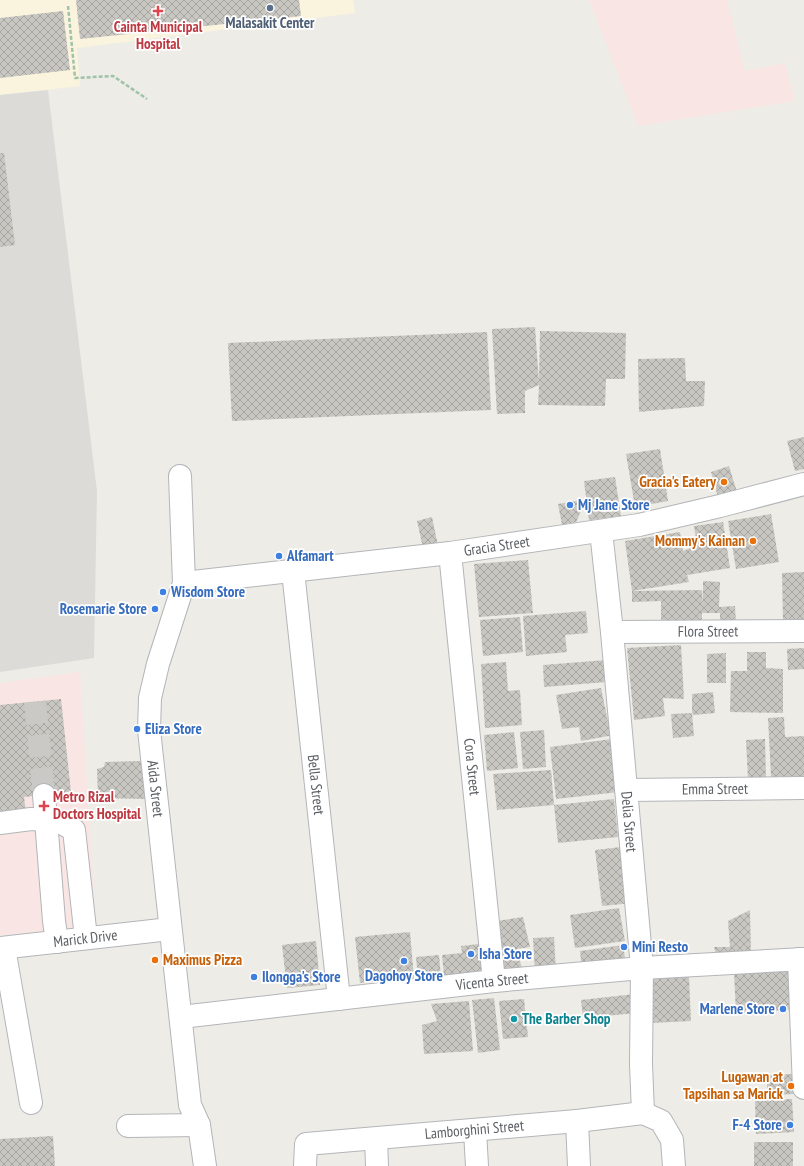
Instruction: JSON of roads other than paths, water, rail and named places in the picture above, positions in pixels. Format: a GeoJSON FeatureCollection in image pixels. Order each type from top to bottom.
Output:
{"type":"FeatureCollection","features":[{"type":"Feature","properties":{"kind":"street","name":"Aida Street"},"geometry":{"type":"LineString","coordinates":[[180,476],[184,583],[158,664],[150,698],[149,730],[190,1104],[199,1125],[205,1166]]}},
{"type":"Feature","properties":{"kind":"street","name":"Gracia Street"},"geometry":{"type":"LineString","coordinates":[[184,583],[450,553],[639,525],[804,484]]}},
{"type":"Feature","properties":{"kind":"street","name":"Delia Street"},"geometry":{"type":"LineString","coordinates":[[601,531],[612,632],[642,968],[640,1064],[643,1113]]}},
{"type":"Feature","properties":{"kind":"street","name":"Cora Street"},"geometry":{"type":"LineString","coordinates":[[450,553],[494,981]]}},
{"type":"Feature","properties":{"kind":"street","name":"Bella Street"},"geometry":{"type":"LineString","coordinates":[[293,571],[339,999]]}},
{"type":"Feature","properties":{"kind":"street","name":"Flora Street"},"geometry":{"type":"LineString","coordinates":[[612,632],[804,631]]}},
{"type":"Feature","properties":{"kind":"street","name":"Emma Street"},"geometry":{"type":"LineString","coordinates":[[626,790],[804,788]]}},
{"type":"Feature","properties":{"kind":"street"},"geometry":{"type":"LineString","coordinates":[[44,795],[57,942]]}},
{"type":"Feature","properties":{"kind":"street"},"geometry":{"type":"LineString","coordinates":[[0,823],[31,819],[56,820],[74,830],[86,938]]}},
{"type":"Feature","properties":{"kind":"street","name":"Marick Drive"},"geometry":{"type":"LineString","coordinates":[[2,948],[170,929]]}},
{"type":"Feature","properties":{"kind":"street"},"geometry":{"type":"LineString","coordinates":[[2,948],[31,1103]]}},
{"type":"Feature","properties":{"kind":"street","name":"Vicenta Street"},"geometry":{"type":"LineString","coordinates":[[181,1017],[494,981],[642,968],[802,959]]}},
{"type":"Feature","properties":{"kind":"street"},"geometry":{"type":"LineString","coordinates":[[802,959],[804,1088]]}},
{"type":"Feature","properties":{"kind":"street"},"geometry":{"type":"LineString","coordinates":[[643,1113],[661,1121],[672,1140],[674,1166]]}},
{"type":"Feature","properties":{"kind":"street","name":"Lamborghini Street"},"geometry":{"type":"LineString","coordinates":[[306,1166],[306,1144],[577,1122],[643,1113]]}},
{"type":"Feature","properties":{"kind":"street"},"geometry":{"type":"LineString","coordinates":[[577,1122],[579,1166]]}},
{"type":"Feature","properties":{"kind":"street"},"geometry":{"type":"LineString","coordinates":[[128,1126],[199,1125]]}},
{"type":"Feature","properties":{"kind":"street"},"geometry":{"type":"LineString","coordinates":[[475,1131],[477,1166]]}},
{"type":"Feature","properties":{"kind":"street"},"geometry":{"type":"LineString","coordinates":[[376,1139],[377,1166]]}},
{"type":"Feature","properties":{"kind":"tunnel"},"geometry":{"type":"LineString","coordinates":[[35,702],[44,795]]}},
{"type":"Feature","properties":{"kind":"place","name":"Malasakit Center"},"geometry":{"type":"Point","coordinates":[270,8]}},
{"type":"Feature","properties":{"kind":"place","name":"Cainta Municipal Hospital"},"geometry":{"type":"Point","coordinates":[158,11]}},
{"type":"Feature","properties":{"kind":"place","name":"Gracia's Eatery"},"geometry":{"type":"Point","coordinates":[724,482]}},
{"type":"Feature","properties":{"kind":"place","name":"Mj Jane Store"},"geometry":{"type":"Point","coordinates":[570,505]}},
{"type":"Feature","properties":{"kind":"place","name":"Mommy's Kainan"},"geometry":{"type":"Point","coordinates":[753,541]}},
{"type":"Feature","properties":{"kind":"place","name":"Alfamart"},"geometry":{"type":"Point","coordinates":[279,556]}},
{"type":"Feature","properties":{"kind":"place","name":"Wisdom Store"},"geometry":{"type":"Point","coordinates":[163,592]}},
{"type":"Feature","properties":{"kind":"place","name":"Rosemarie Store"},"geometry":{"type":"Point","coordinates":[155,609]}},
{"type":"Feature","properties":{"kind":"place","name":"Eliza Store"},"geometry":{"type":"Point","coordinates":[137,729]}},
{"type":"Feature","properties":{"kind":"place","name":"Metro Rizal Doctors Hospital"},"geometry":{"type":"Point","coordinates":[44,806]}},
{"type":"Feature","properties":{"kind":"place","name":"Mini Resto"},"geometry":{"type":"Point","coordinates":[624,947]}},
{"type":"Feature","properties":{"kind":"place","name":"Isha Store"},"geometry":{"type":"Point","coordinates":[471,954]}},
{"type":"Feature","properties":{"kind":"place","name":"Maximus Pizza"},"geometry":{"type":"Point","coordinates":[155,960]}},
{"type":"Feature","properties":{"kind":"place","name":"Dagohoy Store"},"geometry":{"type":"Point","coordinates":[404,961]}},
{"type":"Feature","properties":{"kind":"place","name":"Ilongga's Store"},"geometry":{"type":"Point","coordinates":[254,977]}},
{"type":"Feature","properties":{"kind":"place","name":"Marlene Store"},"geometry":{"type":"Point","coordinates":[783,1009]}},
{"type":"Feature","properties":{"kind":"place","name":"The Barber Shop"},"geometry":{"type":"Point","coordinates":[514,1019]}},
{"type":"Feature","properties":{"kind":"place","name":"Lugawan at Tapsihan sa Marick"},"geometry":{"type":"Point","coordinates":[791,1086]}},
{"type":"Feature","properties":{"kind":"place","name":"F-4 Store"},"geometry":{"type":"Point","coordinates":[790,1125]}}]}
